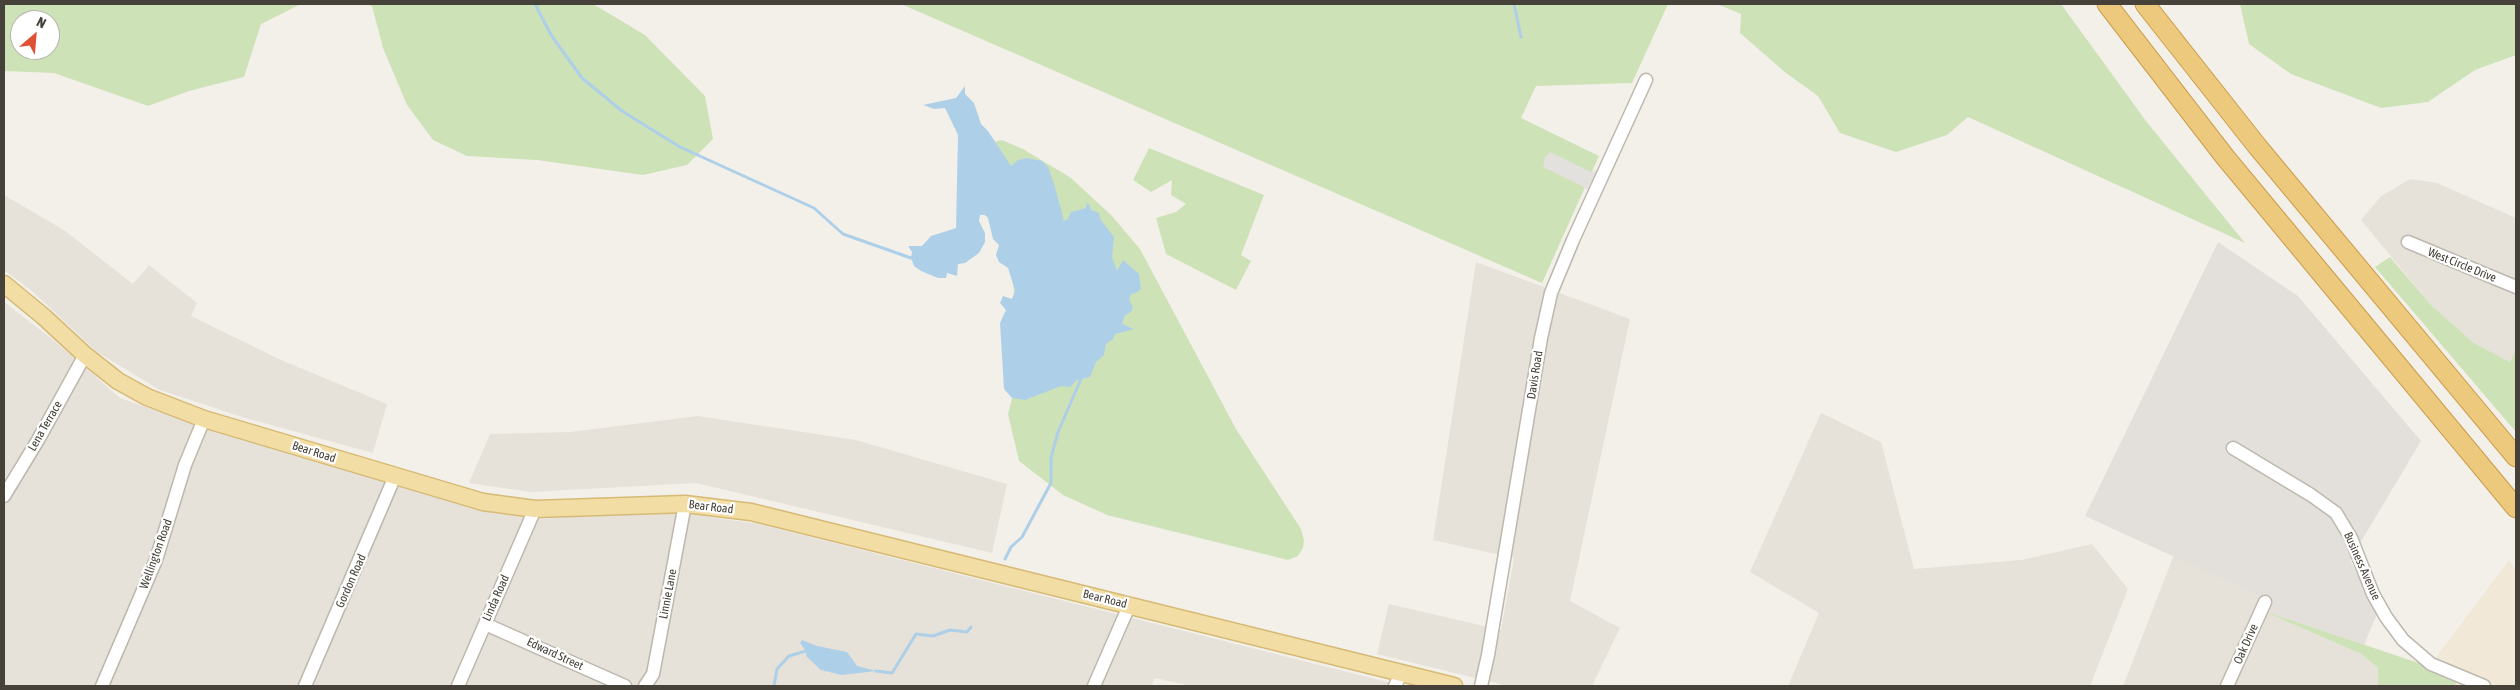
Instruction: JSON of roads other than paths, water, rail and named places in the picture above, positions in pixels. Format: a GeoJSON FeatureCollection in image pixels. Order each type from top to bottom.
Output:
{"type":"FeatureCollection","features":[{"type":"Feature","properties":{"kind":"highway"},"geometry":{"type":"LineString","coordinates":[[2107,4],[2225,157],[2516,508]]}},
{"type":"Feature","properties":{"kind":"highway"},"geometry":{"type":"LineString","coordinates":[[2145,4],[2257,146],[2516,457]]}},
{"type":"Feature","properties":{"kind":"main road","name":"Bear Road"},"geometry":{"type":"LineString","coordinates":[[4,284],[44,317],[84,355],[118,381],[146,396],[204,419],[483,502],[535,509],[685,504],[710,505],[799,523],[1129,606],[1398,680],[1454,686]]}},
{"type":"Feature","properties":{"kind":"street","name":"Davis Road"},"geometry":{"type":"LineString","coordinates":[[1481,686],[1488,655],[1541,338],[1551,293],[1646,80]]}},
{"type":"Feature","properties":{"kind":"street","name":"West Circle Drive"},"geometry":{"type":"LineString","coordinates":[[2408,242],[2516,287]]}},
{"type":"Feature","properties":{"kind":"street","name":"Lena Terrace"},"geometry":{"type":"LineString","coordinates":[[4,496],[38,440],[84,355]]}},
{"type":"Feature","properties":{"kind":"street","name":"Wellington Road"},"geometry":{"type":"LineString","coordinates":[[102,686],[156,560],[185,465],[204,419]]}},
{"type":"Feature","properties":{"kind":"street","name":"Business Avenue"},"geometry":{"type":"LineString","coordinates":[[2233,448],[2311,494],[2336,514],[2354,544],[2373,594],[2386,617],[2403,640],[2430,664],[2484,686]]}},
{"type":"Feature","properties":{"kind":"street","name":"Gordon Road"},"geometry":{"type":"LineString","coordinates":[[305,686],[395,476]]}},
{"type":"Feature","properties":{"kind":"street","name":"Linnie Lane"},"geometry":{"type":"LineString","coordinates":[[647,685],[653,674],[685,504]]}},
{"type":"Feature","properties":{"kind":"street","name":"Linda Road"},"geometry":{"type":"LineString","coordinates":[[458,686],[535,509]]}},
{"type":"Feature","properties":{"kind":"street","name":"Oak Drive"},"geometry":{"type":"LineString","coordinates":[[2227,686],[2265,602]]}},
{"type":"Feature","properties":{"kind":"street"},"geometry":{"type":"LineString","coordinates":[[1094,686],[1129,606]]}},
{"type":"Feature","properties":{"kind":"street","name":"Edward Street"},"geometry":{"type":"LineString","coordinates":[[485,624],[625,686]]}},
{"type":"Feature","properties":{"kind":"water"},"geometry":{"type":"Polygon","coordinates":[[[965,86],[965,94],[974,103],[981,124],[988,131],[1011,166],[1018,160],[1026,158],[1042,161],[1048,167],[1064,221],[1068,219],[1071,212],[1086,208],[1087,203],[1089,204],[1091,210],[1099,213],[1100,219],[1114,237],[1112,257],[1117,271],[1123,260],[1139,274],[1141,289],[1131,294],[1129,300],[1133,307],[1131,312],[1125,315],[1122,324],[1134,329],[1115,334],[1113,339],[1106,344],[1104,355],[1096,362],[1090,377],[1077,380],[1070,387],[1061,386],[1025,400],[1012,398],[1004,389],[1000,323],[1006,310],[1000,303],[1003,296],[1012,299],[1015,290],[1008,268],[999,262],[996,255],[999,245],[993,239],[988,218],[985,215],[980,215],[979,221],[985,233],[985,242],[979,253],[965,263],[958,264],[957,276],[947,273],[946,278],[938,278],[921,271],[914,266],[911,258],[912,252],[908,246],[922,246],[931,236],[956,228],[958,135],[945,108],[934,109],[923,105],[956,98],[965,86]]]}},
{"type":"Feature","properties":{"kind":"water"},"geometry":{"type":"Polygon","coordinates":[[[802,640],[817,646],[847,652],[857,666],[876,671],[842,675],[821,670],[806,656],[806,651],[800,643],[802,640]]]}},
{"type":"Feature","properties":{"kind":"waterway"},"geometry":{"type":"LineString","coordinates":[[535,4],[551,35],[582,78],[622,111],[680,147],[814,208],[843,234],[911,258]]}},
{"type":"Feature","properties":{"kind":"waterway"},"geometry":{"type":"LineString","coordinates":[[1514,4],[1521,37]]}},
{"type":"Feature","properties":{"kind":"waterway"},"geometry":{"type":"LineString","coordinates":[[1005,559],[1011,547],[1022,537],[1051,483],[1051,458],[1058,432],[1081,379]]}},
{"type":"Feature","properties":{"kind":"waterway"},"geometry":{"type":"LineString","coordinates":[[876,671],[892,673],[916,634],[933,636],[950,630],[967,632],[971,627]]}},
{"type":"Feature","properties":{"kind":"waterway"},"geometry":{"type":"LineString","coordinates":[[774,686],[777,669],[789,656],[806,651]]}}]}
